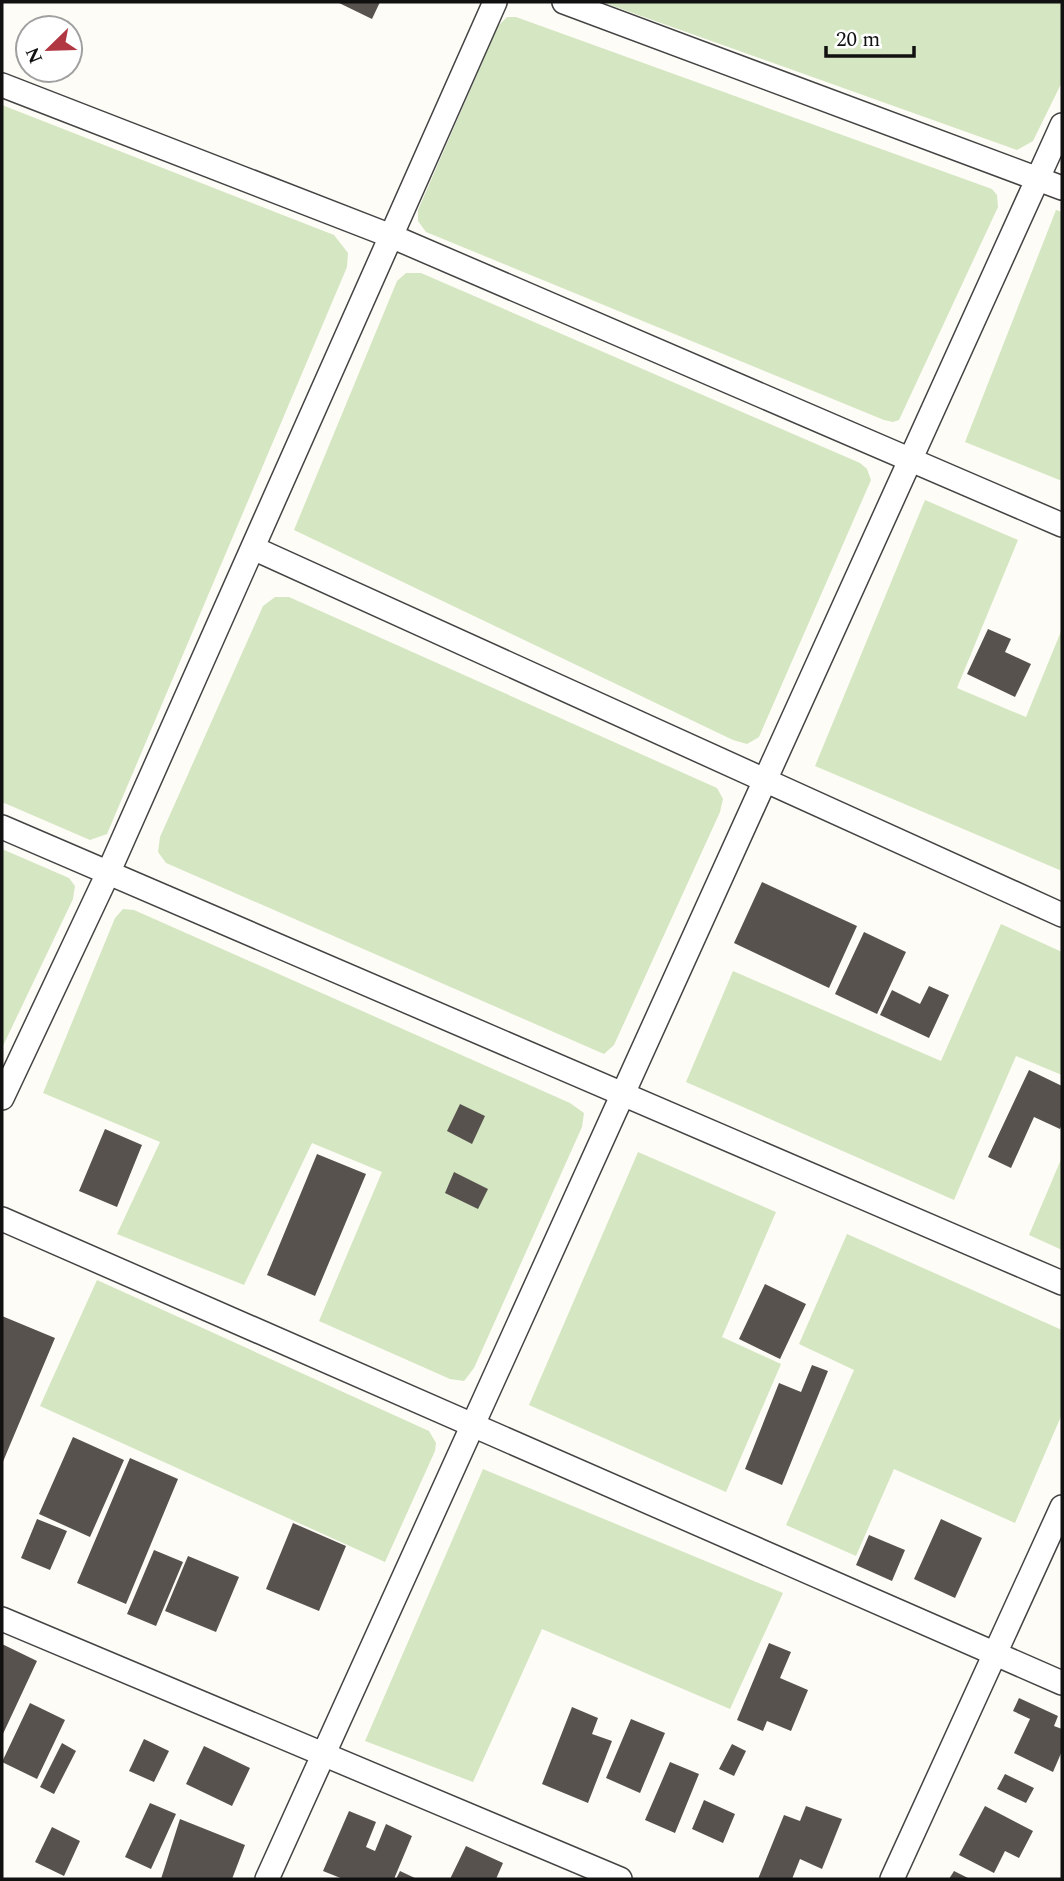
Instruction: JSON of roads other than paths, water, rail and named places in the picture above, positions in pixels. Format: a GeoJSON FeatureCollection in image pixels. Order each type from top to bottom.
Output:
{"type":"FeatureCollection","features":[{"type":"Feature","properties":{"kind":"street"},"geometry":{"type":"LineString","coordinates":[[2,1098],[109,871],[495,2]]}},
{"type":"Feature","properties":{"kind":"street"},"geometry":{"type":"LineString","coordinates":[[564,2],[1062,188]]}},
{"type":"Feature","properties":{"kind":"street"},"geometry":{"type":"LineString","coordinates":[[2,85],[391,236],[1062,525]]}},
{"type":"Feature","properties":{"kind":"street"},"geometry":{"type":"LineString","coordinates":[[267,1879],[1062,125]]}},
{"type":"Feature","properties":{"kind":"street"},"geometry":{"type":"LineString","coordinates":[[253,548],[1062,915]]}},
{"type":"Feature","properties":{"kind":"street"},"geometry":{"type":"LineString","coordinates":[[2,827],[1062,1283]]}},
{"type":"Feature","properties":{"kind":"street"},"geometry":{"type":"LineString","coordinates":[[2,1219],[1062,1683]]}},
{"type":"Feature","properties":{"kind":"street"},"geometry":{"type":"LineString","coordinates":[[892,1879],[1062,1507]]}},
{"type":"Feature","properties":{"kind":"street"},"geometry":{"type":"LineString","coordinates":[[2,1619],[620,1879]]}}]}
